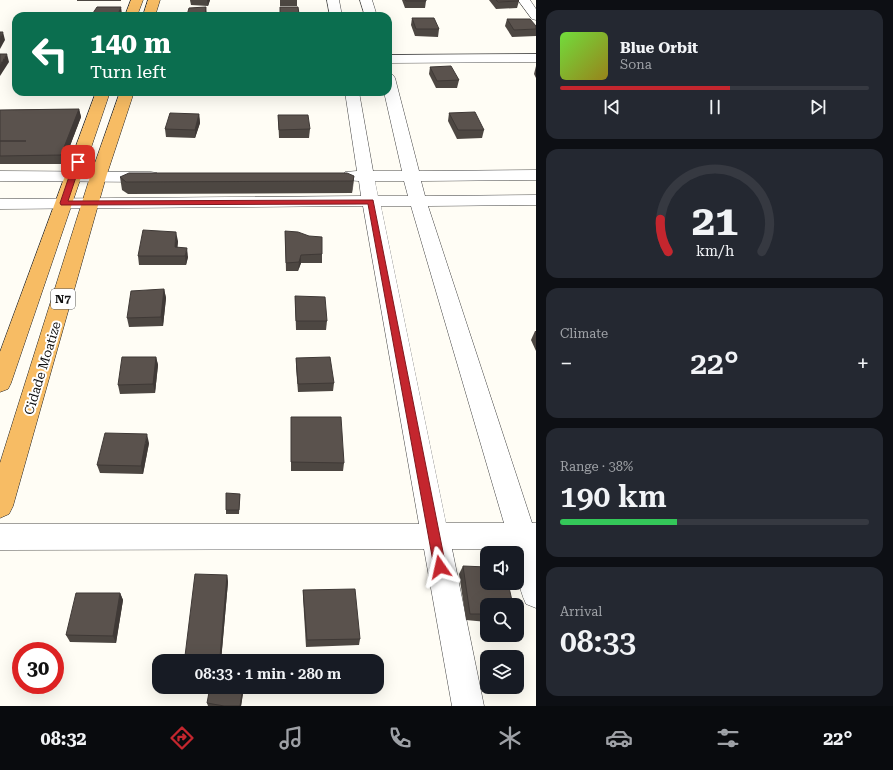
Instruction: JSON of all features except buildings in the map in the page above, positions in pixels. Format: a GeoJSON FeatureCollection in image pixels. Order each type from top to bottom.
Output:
{"type":"FeatureCollection","features":[{"type":"Feature","properties":{"kind":"highway"},"geometry":{"type":"LineString","coordinates":[[132,12],[137,0]]}},
{"type":"Feature","properties":{"kind":"highway"},"geometry":{"type":"LineString","coordinates":[[151,12],[154,0]]}},
{"type":"Feature","properties":{"kind":"highway","name":"N7"},"geometry":{"type":"LineString","coordinates":[[0,383],[102,96]]}},
{"type":"Feature","properties":{"kind":"highway","name":"Cidade Moatize"},"geometry":{"type":"LineString","coordinates":[[0,506],[98,177],[126,96]]}},
{"type":"Feature","properties":{"kind":"street"},"geometry":{"type":"LineString","coordinates":[[333,0],[335,12]]}},
{"type":"Feature","properties":{"kind":"street"},"geometry":{"type":"LineString","coordinates":[[366,0],[370,12]]}},
{"type":"Feature","properties":{"kind":"street"},"geometry":{"type":"LineString","coordinates":[[524,0],[536,17]]}},
{"type":"Feature","properties":{"kind":"street"},"geometry":{"type":"LineString","coordinates":[[392,59],[536,58]]}},
{"type":"Feature","properties":{"kind":"street"},"geometry":{"type":"LineString","coordinates":[[392,95],[418,202],[529,536],[536,594]]}},
{"type":"Feature","properties":{"kind":"street"},"geometry":{"type":"LineString","coordinates":[[353,96],[366,176],[434,536],[468,706]]}},
{"type":"Feature","properties":{"kind":"street"},"geometry":{"type":"LineString","coordinates":[[334,176],[411,174],[536,175]]}},
{"type":"Feature","properties":{"kind":"street"},"geometry":{"type":"LineString","coordinates":[[0,176],[169,177]]}},
{"type":"Feature","properties":{"kind":"street"},"geometry":{"type":"LineString","coordinates":[[0,204],[536,200]]}},
{"type":"Feature","properties":{"kind":"street"},"geometry":{"type":"LineString","coordinates":[[0,537],[529,536]]}},
{"type":"Feature","properties":{"kind":"route"},"geometry":{"type":"LineString","coordinates":[[78,162],[64,203],[371,202],[440,567]]}}]}
